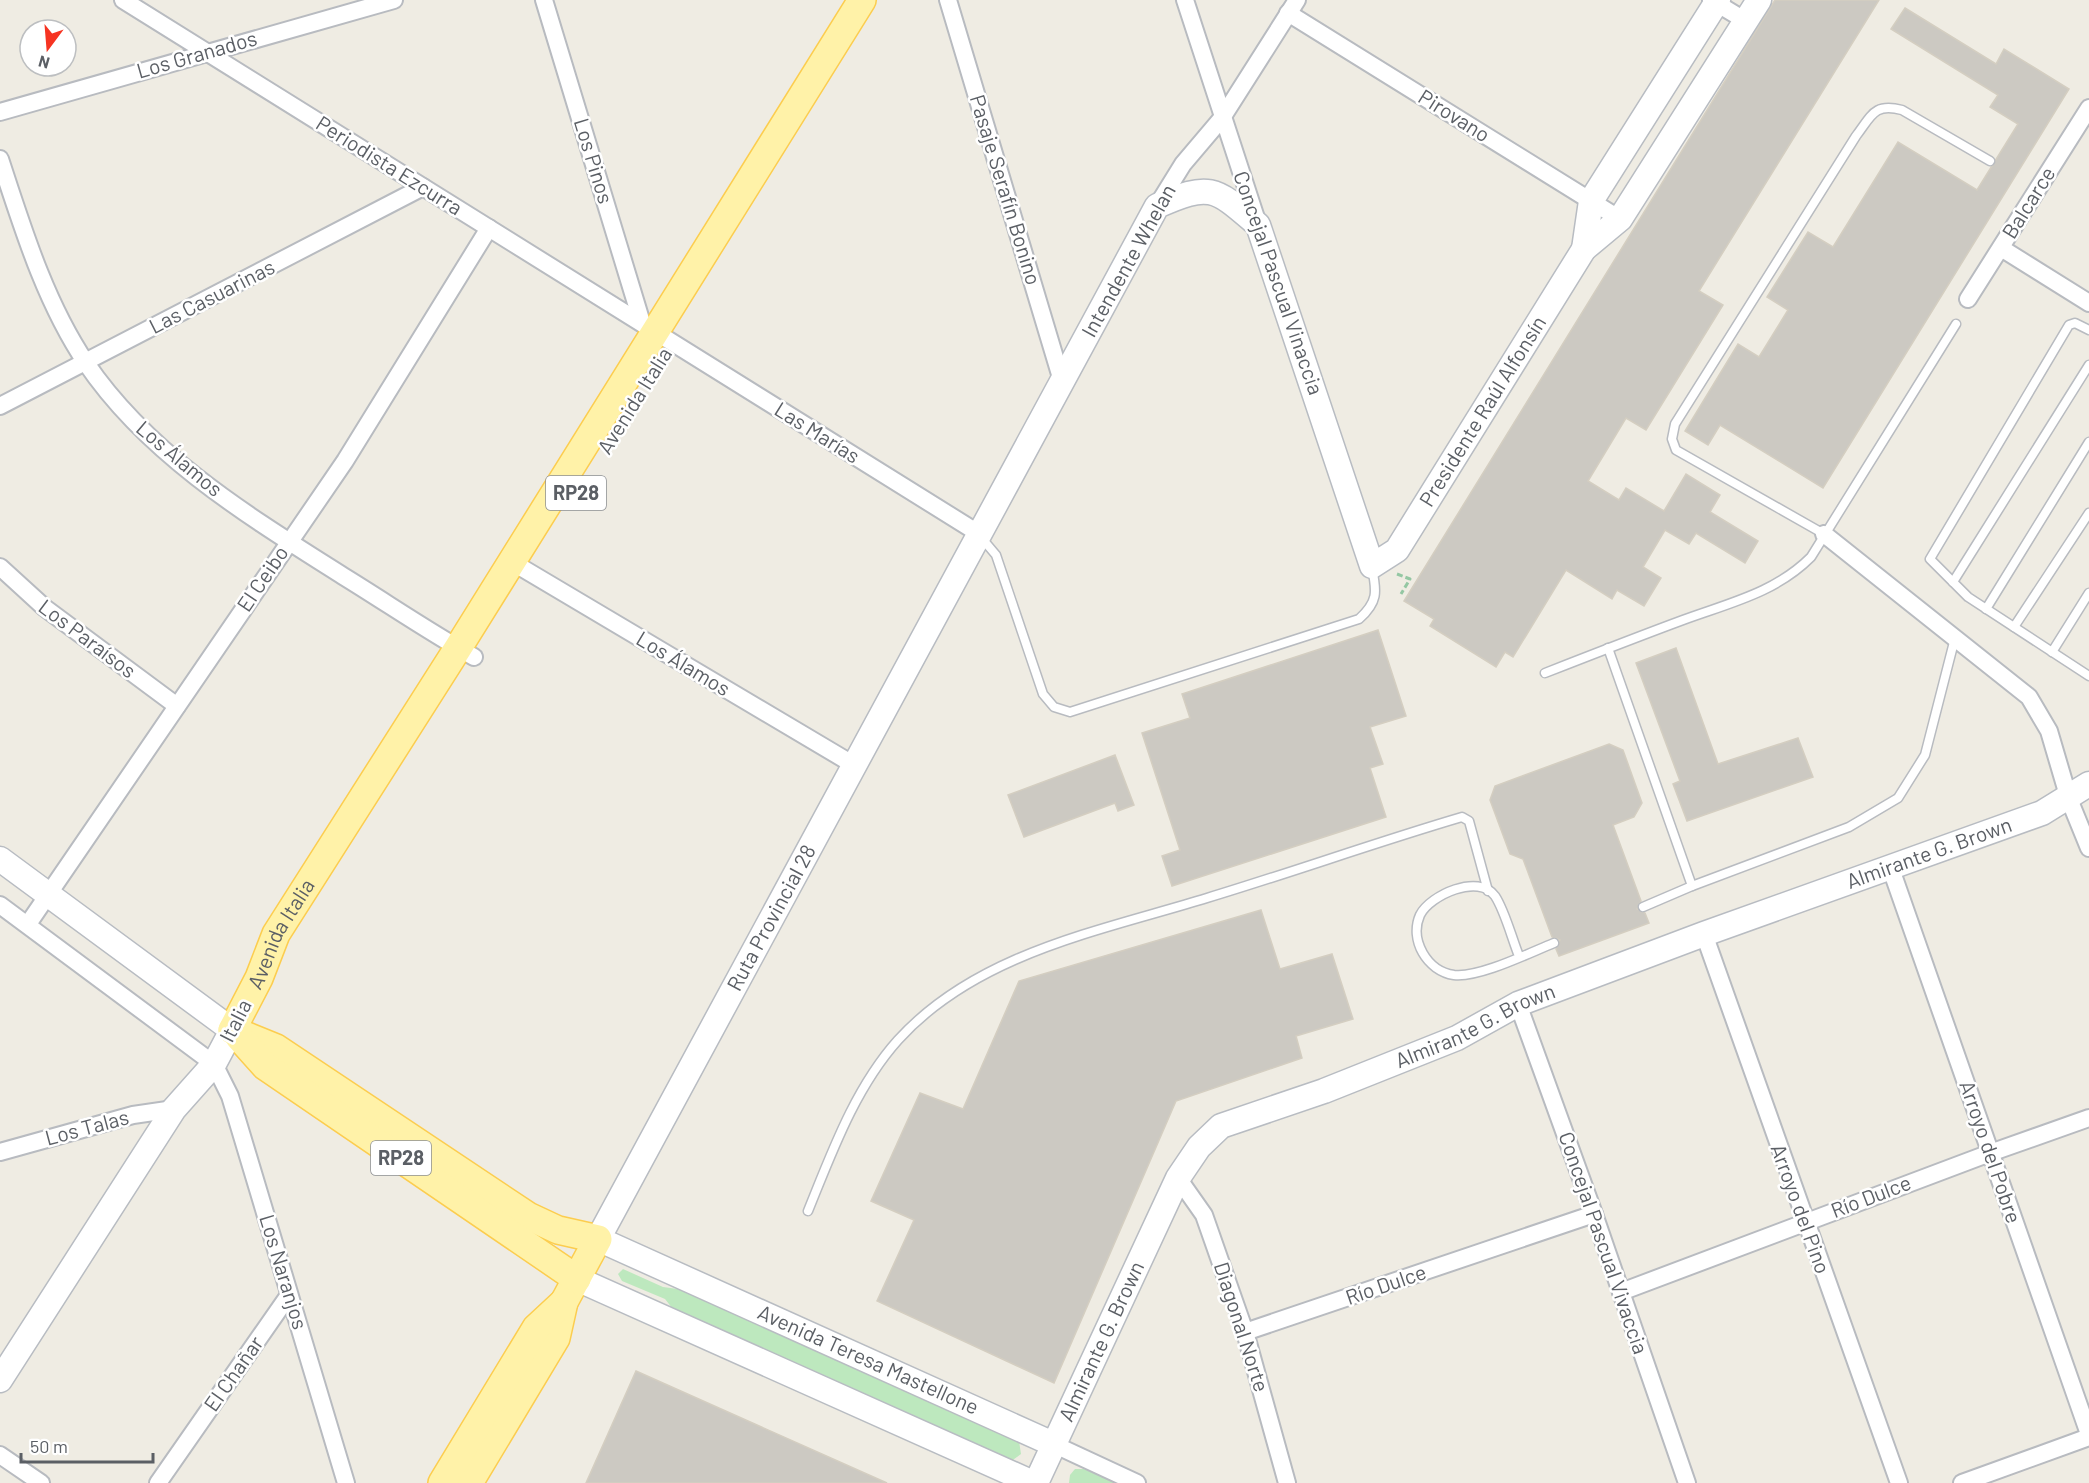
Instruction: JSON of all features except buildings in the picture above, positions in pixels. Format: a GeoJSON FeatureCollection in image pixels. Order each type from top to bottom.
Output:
{"type":"FeatureCollection","features":[{"type":"Feature","properties":{"kind":"main road","name":"Avenida Italia"},"geometry":{"type":"LineString","coordinates":[[259,978],[288,945],[519,567],[657,332],[862,0]]}},
{"type":"Feature","properties":{"kind":"main road","name":"Avenida Italia"},"geometry":{"type":"LineString","coordinates":[[657,332],[882,0]]}},
{"type":"Feature","properties":{"kind":"main road","name":"Presidente Raúl Alfonsín"},"geometry":{"type":"LineString","coordinates":[[1372,566],[1397,549],[1584,249],[1620,219],[1759,0]]}},
{"type":"Feature","properties":{"kind":"main road","name":"Presidente Raúl Alfonsín"},"geometry":{"type":"LineString","coordinates":[[1584,249],[1591,201],[1715,1]]}},
{"type":"Feature","properties":{"kind":"main road"},"geometry":{"type":"LineString","coordinates":[[1157,206],[1188,192],[1205,191],[1221,195],[1258,225]]}},
{"type":"Feature","properties":{"kind":"main road","name":"Intendente Whelan"},"geometry":{"type":"LineString","coordinates":[[978,533],[1157,206]]}},
{"type":"Feature","properties":{"kind":"main road","name":"Concejal Pascual Vinaccia"},"geometry":{"type":"LineString","coordinates":[[1258,225],[1372,566]]}},
{"type":"Feature","properties":{"kind":"main road","name":"Ruta Provincial 28"},"geometry":{"type":"LineString","coordinates":[[571,1290],[978,533]]}},
{"type":"Feature","properties":{"kind":"main road","name":"Almirante G. Brown"},"geometry":{"type":"LineString","coordinates":[[1034,1483],[1179,1178],[1198,1147],[1221,1126],[1324,1091],[1457,1038],[1518,1004],[1704,934],[1891,869],[2042,813],[2069,799],[2089,784]]}},
{"type":"Feature","properties":{"kind":"main road"},"geometry":{"type":"LineString","coordinates":[[0,859],[232,1030]]}},
{"type":"Feature","properties":{"kind":"main road","name":"Italia"},"geometry":{"type":"LineString","coordinates":[[214,1064],[259,978]]}},
{"type":"Feature","properties":{"kind":"main road","name":"RP28"},"geometry":{"type":"LineString","coordinates":[[232,1030],[276,1048],[528,1216],[558,1230],[598,1239]]}},
{"type":"Feature","properties":{"kind":"main road","name":"RP28"},"geometry":{"type":"LineString","coordinates":[[232,1030],[265,1066],[571,1290]]}},
{"type":"Feature","properties":{"kind":"main road"},"geometry":{"type":"LineString","coordinates":[[0,1380],[174,1109],[214,1064]]}},
{"type":"Feature","properties":{"kind":"main road","name":"Avenida Teresa Mastellone"},"geometry":{"type":"LineString","coordinates":[[598,1239],[1053,1444]]}},
{"type":"Feature","properties":{"kind":"main road"},"geometry":{"type":"LineString","coordinates":[[442,1483],[536,1329],[571,1290]]}},
{"type":"Feature","properties":{"kind":"main road"},"geometry":{"type":"LineString","coordinates":[[469,1483],[556,1338],[571,1290]]}},
{"type":"Feature","properties":{"kind":"main road"},"geometry":{"type":"LineString","coordinates":[[571,1290],[1034,1483]]}},
{"type":"Feature","properties":{"kind":"street","name":"Periodista Ezcurra"},"geometry":{"type":"LineString","coordinates":[[123,0],[657,332]]}},
{"type":"Feature","properties":{"kind":"street","name":"Los Granados"},"geometry":{"type":"LineString","coordinates":[[0,112],[394,0]]}},
{"type":"Feature","properties":{"kind":"street","name":"Los Pinos"},"geometry":{"type":"LineString","coordinates":[[544,0],[657,332]]}},
{"type":"Feature","properties":{"kind":"street","name":"Pasaje Serafín Bonino"},"geometry":{"type":"LineString","coordinates":[[948,0],[1062,381]]}},
{"type":"Feature","properties":{"kind":"street","name":"Concejal Pascual Vinaccia"},"geometry":{"type":"LineString","coordinates":[[1185,0],[1258,225]]}},
{"type":"Feature","properties":{"kind":"street"},"geometry":{"type":"LineString","coordinates":[[1715,1],[1746,21]]}},
{"type":"Feature","properties":{"kind":"street","name":"Intendente Whelan"},"geometry":{"type":"LineString","coordinates":[[1157,206],[1183,164],[1222,118],[1292,6]]}},
{"type":"Feature","properties":{"kind":"street","name":"Pirovano"},"geometry":{"type":"LineString","coordinates":[[1292,6],[1620,219]]}},
{"type":"Feature","properties":{"kind":"street","name":"Balcarce"},"geometry":{"type":"LineString","coordinates":[[1968,299],[2089,108]]}},
{"type":"Feature","properties":{"kind":"street","name":"Los Álamos"},"geometry":{"type":"LineString","coordinates":[[0,159],[32,255],[52,300],[86,362],[124,410],[161,446],[226,498],[289,541],[466,653]]}},
{"type":"Feature","properties":{"kind":"street","name":"Las Casuarinas"},"geometry":{"type":"LineString","coordinates":[[0,406],[423,187]]}},
{"type":"Feature","properties":{"kind":"street","name":"El Ceibo"},"geometry":{"type":"LineString","coordinates":[[28,924],[345,461],[489,228]]}},
{"type":"Feature","properties":{"kind":"street"},"geometry":{"type":"LineString","coordinates":[[2001,248],[2089,303]]}},
{"type":"Feature","properties":{"kind":"street","name":"Las Marías"},"geometry":{"type":"LineString","coordinates":[[657,332],[978,533]]}},
{"type":"Feature","properties":{"kind":"street"},"geometry":{"type":"LineString","coordinates":[[1824,534],[2029,697],[2049,731],[2069,799],[2089,848]]}},
{"type":"Feature","properties":{"kind":"street","name":"Los Paraísos"},"geometry":{"type":"LineString","coordinates":[[0,567],[45,608],[177,706]]}},
{"type":"Feature","properties":{"kind":"street","name":"Los Álamos"},"geometry":{"type":"LineString","coordinates":[[519,567],[854,765]]}},
{"type":"Feature","properties":{"kind":"street","name":"Arroyo del Pobre"},"geometry":{"type":"LineString","coordinates":[[1891,869],[2089,1436]]}},
{"type":"Feature","properties":{"kind":"street"},"geometry":{"type":"LineString","coordinates":[[0,905],[214,1064]]}},
{"type":"Feature","properties":{"kind":"street","name":"Arroyo del Pino"},"geometry":{"type":"LineString","coordinates":[[1704,934],[1899,1483]]}},
{"type":"Feature","properties":{"kind":"street","name":"Concejal Pascual Vivaccia"},"geometry":{"type":"LineString","coordinates":[[1518,1004],[1687,1483]]}},
{"type":"Feature","properties":{"kind":"street","name":"Los Naranjos"},"geometry":{"type":"LineString","coordinates":[[214,1064],[230,1096],[346,1483]]}},
{"type":"Feature","properties":{"kind":"street","name":"Los Talas"},"geometry":{"type":"LineString","coordinates":[[0,1152],[133,1115],[174,1109]]}},
{"type":"Feature","properties":{"kind":"street","name":"Río Dulce"},"geometry":{"type":"LineString","coordinates":[[1621,1292],[2089,1118]]}},
{"type":"Feature","properties":{"kind":"street","name":"Diagonal Norte"},"geometry":{"type":"LineString","coordinates":[[1179,1178],[1204,1215],[1245,1332],[1287,1483]]}},
{"type":"Feature","properties":{"kind":"street","name":"Río Dulce"},"geometry":{"type":"LineString","coordinates":[[1245,1332],[1594,1214]]}},
{"type":"Feature","properties":{"kind":"street","name":"El Chañar"},"geometry":{"type":"LineString","coordinates":[[158,1483],[289,1295]]}},
{"type":"Feature","properties":{"kind":"street"},"geometry":{"type":"LineString","coordinates":[[1962,1483],[2089,1436]]}},
{"type":"Feature","properties":{"kind":"street","name":"Avenida Teresa Mastellone"},"geometry":{"type":"LineString","coordinates":[[1053,1444],[1137,1483]]}},
{"type":"Feature","properties":{"kind":"street"},"geometry":{"type":"LineString","coordinates":[[0,1455],[41,1483]]}},
{"type":"Feature","properties":{"kind":"lane"},"geometry":{"type":"LineString","coordinates":[[1824,534],[1685,457],[1676,450],[1672,439],[1675,424],[1857,136],[1876,110],[1886,106],[1902,110],[1990,161]]}},
{"type":"Feature","properties":{"kind":"lane"},"geometry":{"type":"LineString","coordinates":[[2089,330],[2076,323],[2069,325],[1930,559],[1968,597],[2089,676]]}},
{"type":"Feature","properties":{"kind":"lane"},"geometry":{"type":"LineString","coordinates":[[1545,673],[1754,596],[1802,566],[1811,557],[1956,324]]}},
{"type":"Feature","properties":{"kind":"lane"},"geometry":{"type":"LineString","coordinates":[[1953,582],[2089,365]]}},
{"type":"Feature","properties":{"kind":"lane"},"geometry":{"type":"LineString","coordinates":[[1986,609],[2089,442]]}},
{"type":"Feature","properties":{"kind":"lane"},"geometry":{"type":"LineString","coordinates":[[2013,627],[2089,513]]}},
{"type":"Feature","properties":{"kind":"lane"},"geometry":{"type":"LineString","coordinates":[[2080,527],[2089,532]]}},
{"type":"Feature","properties":{"kind":"lane"},"geometry":{"type":"LineString","coordinates":[[978,533],[996,555],[1043,694],[1054,707],[1070,712],[1359,619],[1372,607],[1376,588],[1372,566]]}},
{"type":"Feature","properties":{"kind":"lane"},"geometry":{"type":"LineString","coordinates":[[2052,652],[2089,593]]}},
{"type":"Feature","properties":{"kind":"lane"},"geometry":{"type":"LineString","coordinates":[[1643,907],[1692,886],[1849,827],[1898,798],[1925,755],[1955,638]]}},
{"type":"Feature","properties":{"kind":"lane"},"geometry":{"type":"LineString","coordinates":[[1608,648],[1692,886]]}},
{"type":"Feature","properties":{"kind":"lane"},"geometry":{"type":"LineString","coordinates":[[808,1211],[837,1140],[873,1071],[900,1038],[951,994],[990,970],[1089,932],[1207,898],[1462,817],[1469,821],[1488,891]]}},
{"type":"Feature","properties":{"kind":"lane"},"geometry":{"type":"LineString","coordinates":[[1519,956],[1495,895],[1488,891],[1468,886],[1443,895],[1421,914],[1417,929],[1424,956],[1435,967],[1453,975],[1476,972],[1554,943]]}},
{"type":"Feature","properties":{"kind":"path"},"geometry":{"type":"LineString","coordinates":[[1401,594],[1410,579]]}},
{"type":"Feature","properties":{"kind":"green space"},"geometry":{"type":"Polygon","coordinates":[[[623,1269],[663,1287],[685,1290],[1019,1441],[1021,1454],[1010,1462],[676,1313],[665,1299],[622,1281],[618,1274],[623,1269]]]}},
{"type":"Feature","properties":{"kind":"green space"},"geometry":{"type":"Polygon","coordinates":[[[1075,1469],[1084,1469],[1117,1483],[1069,1483],[1070,1475],[1075,1469]]]}}]}
